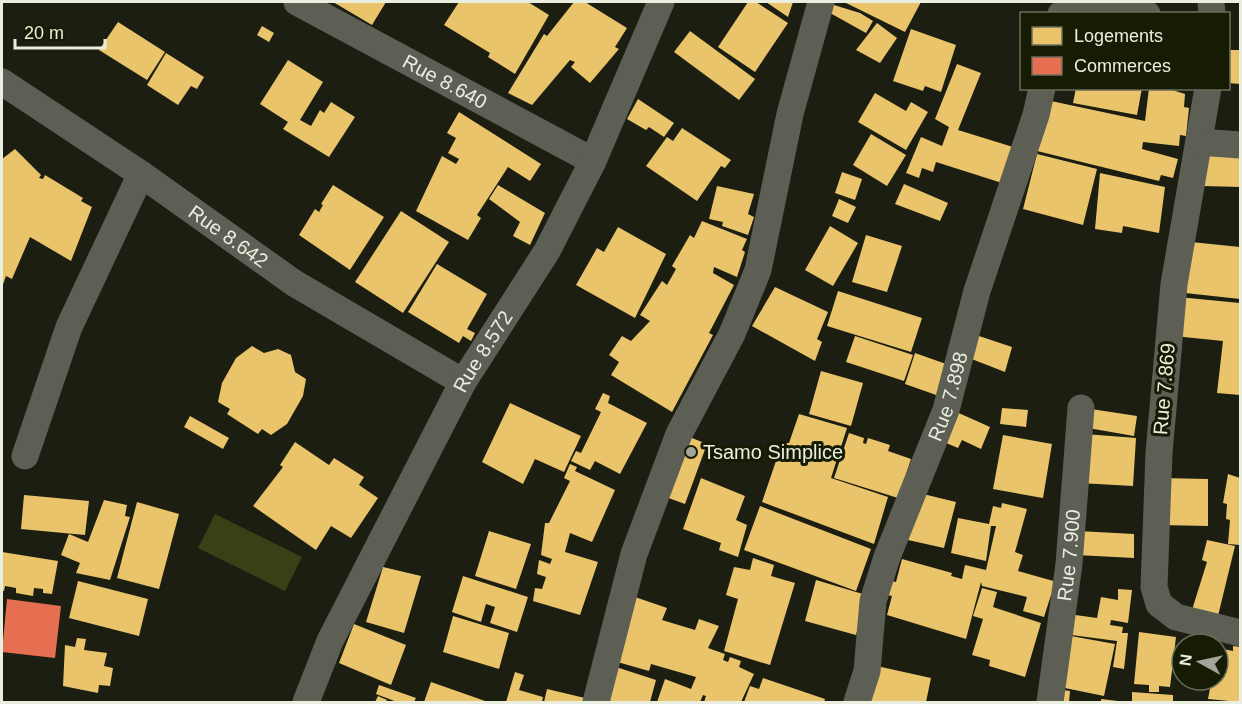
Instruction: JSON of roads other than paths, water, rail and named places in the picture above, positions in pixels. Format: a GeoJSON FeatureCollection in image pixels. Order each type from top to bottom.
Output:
{"type":"FeatureCollection","features":[{"type":"Feature","properties":{"kind":"street","name":"Rue 8.640"},"geometry":{"type":"LineString","coordinates":[[297,2],[593,161]]}},
{"type":"Feature","properties":{"kind":"street","name":"Rue 8.572"},"geometry":{"type":"LineString","coordinates":[[306,702],[330,641],[463,382],[547,251],[593,161],[661,2]]}},
{"type":"Feature","properties":{"kind":"street"},"geometry":{"type":"LineString","coordinates":[[596,702],[634,554],[675,445],[732,334],[758,270],[790,114],[820,2]]}},
{"type":"Feature","properties":{"kind":"street"},"geometry":{"type":"LineString","coordinates":[[1063,12],[1069,6],[1083,4],[1134,12]]}},
{"type":"Feature","properties":{"kind":"street","name":"Rue 8.642"},"geometry":{"type":"LineString","coordinates":[[2,82],[141,174],[294,283],[463,382]]}},
{"type":"Feature","properties":{"kind":"street","name":"Rue 7.898"},"geometry":{"type":"LineString","coordinates":[[858,702],[867,671],[877,590],[887,557],[946,410],[977,291],[1036,115],[1042,90]]}},
{"type":"Feature","properties":{"kind":"street","name":"Rue 7.869"},"geometry":{"type":"LineString","coordinates":[[1208,90],[1174,284],[1159,453],[1154,587],[1159,604],[1176,617],[1240,633]]}},
{"type":"Feature","properties":{"kind":"street"},"geometry":{"type":"LineString","coordinates":[[1199,142],[1240,145]]}},
{"type":"Feature","properties":{"kind":"street"},"geometry":{"type":"LineString","coordinates":[[25,456],[69,327],[141,174]]}},
{"type":"Feature","properties":{"kind":"street","name":"Rue 7.900"},"geometry":{"type":"LineString","coordinates":[[1050,702],[1069,564],[1081,408]]}},
{"type":"Feature","properties":{"kind":"place","name":"Tsamo Simplice"},"geometry":{"type":"Point","coordinates":[691,452]}}]}
